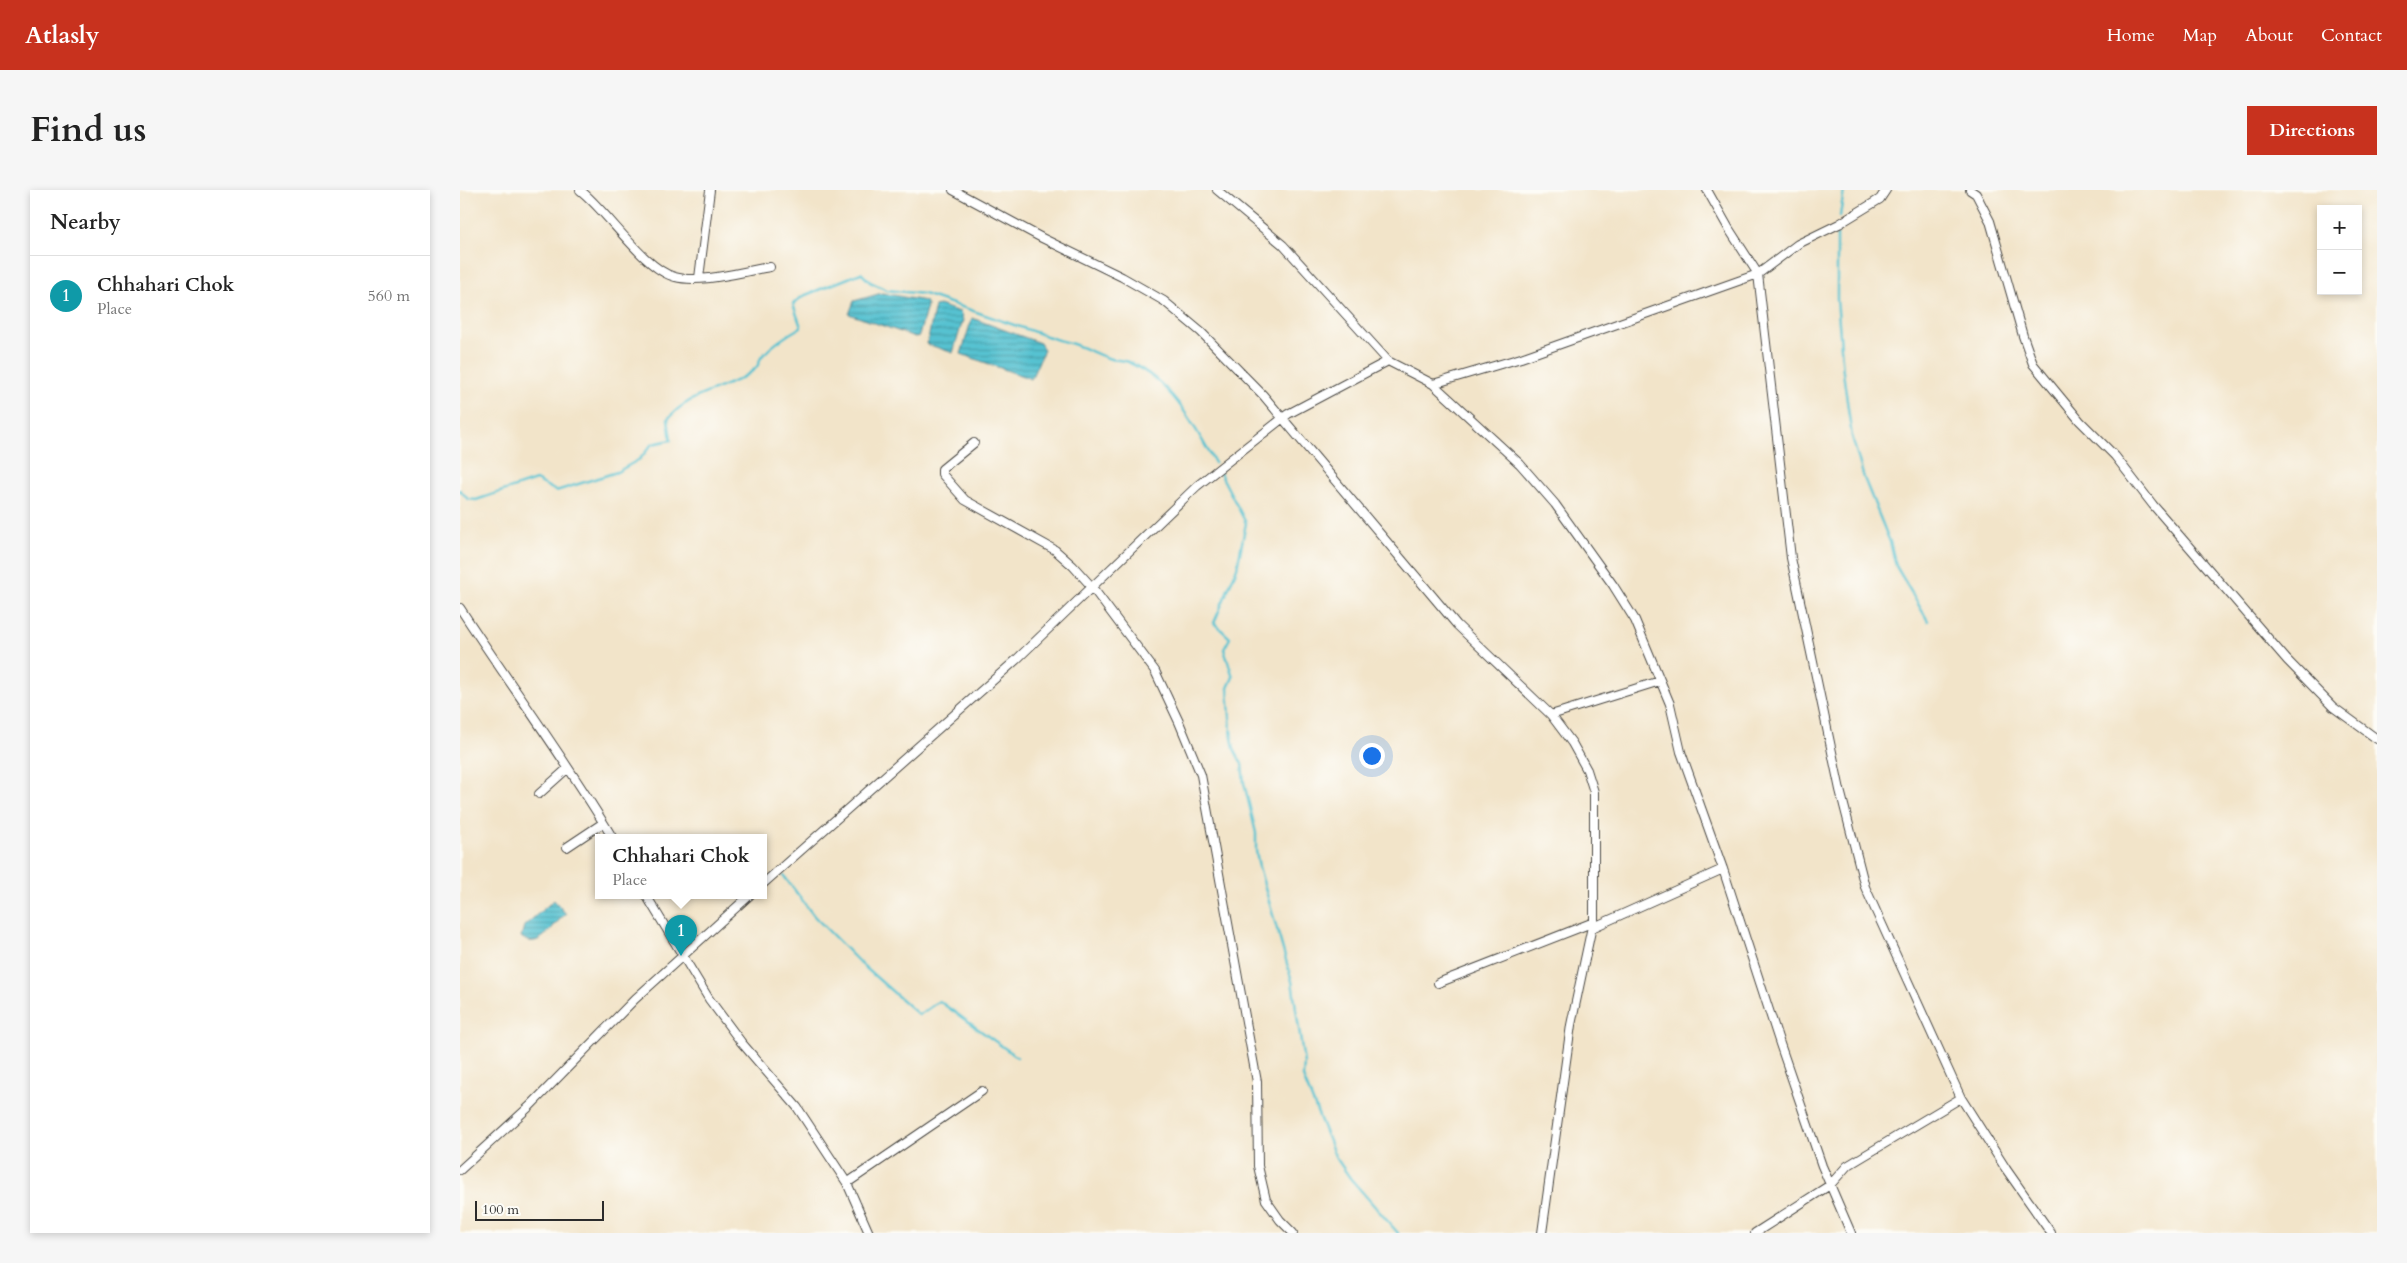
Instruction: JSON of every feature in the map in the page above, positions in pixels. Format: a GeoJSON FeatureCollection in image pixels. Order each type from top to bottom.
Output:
{"type":"FeatureCollection","features":[{"type":"Feature","properties":{"kind":"street"},"geometry":{"type":"LineString","coordinates":[[580,190],[594,200],[658,268],[675,277],[699,278],[770,267]]}},
{"type":"Feature","properties":{"kind":"street"},"geometry":{"type":"LineString","coordinates":[[699,278],[710,190]]}},
{"type":"Feature","properties":{"kind":"street"},"geometry":{"type":"LineString","coordinates":[[953,190],[1042,238],[1122,277],[1164,301],[1201,332],[1229,359],[1457,625],[1551,715],[1572,743],[1587,770],[1594,792],[1594,924],[1571,1026],[1542,1233]]}},
{"type":"Feature","properties":{"kind":"street"},"geometry":{"type":"LineString","coordinates":[[1217,190],[1284,245],[1388,361],[1433,384],[1520,464],[1555,504],[1613,585],[1635,620],[1670,704],[1681,745],[1681,752],[1723,868],[1780,1044],[1830,1185],[1851,1233]]}},
{"type":"Feature","properties":{"kind":"street"},"geometry":{"type":"LineString","coordinates":[[1707,190],[1758,274],[1791,558],[1840,790],[1872,906],[1960,1098],[2006,1169],[2051,1233]]}},
{"type":"Feature","properties":{"kind":"street"},"geometry":{"type":"LineString","coordinates":[[1433,384],[1521,358],[1758,274],[1798,244],[1839,224],[1880,199],[1886,190]]}},
{"type":"Feature","properties":{"kind":"street"},"geometry":{"type":"LineString","coordinates":[[1975,191],[1990,221],[2022,336],[2033,364],[2080,421],[2115,456],[2153,504],[2287,660],[2333,707],[2377,739]]}},
{"type":"Feature","properties":{"kind":"street"},"geometry":{"type":"LineString","coordinates":[[767,880],[1016,660],[1197,486],[1281,419],[1388,361]]}},
{"type":"Feature","properties":{"kind":"street"},"geometry":{"type":"LineString","coordinates":[[974,443],[942,469],[942,474],[965,500],[1060,553],[1092,587],[1155,671],[1201,775],[1257,1082],[1258,1166],[1266,1200],[1280,1220],[1293,1233]]}},
{"type":"Feature","properties":{"kind":"street"},"geometry":{"type":"LineString","coordinates":[[460,608],[610,834]]}},
{"type":"Feature","properties":{"kind":"street"},"geometry":{"type":"LineString","coordinates":[[1551,715],[1660,681]]}},
{"type":"Feature","properties":{"kind":"street"},"geometry":{"type":"LineString","coordinates":[[539,794],[568,768]]}},
{"type":"Feature","properties":{"kind":"street"},"geometry":{"type":"LineString","coordinates":[[567,847],[603,823]]}},
{"type":"Feature","properties":{"kind":"street"},"geometry":{"type":"LineString","coordinates":[[1438,983],[1594,924],[1723,868]]}},
{"type":"Feature","properties":{"kind":"street"},"geometry":{"type":"LineString","coordinates":[[648,899],[709,999],[741,1042],[797,1106],[847,1183],[869,1233]]}},
{"type":"Feature","properties":{"kind":"street"},"geometry":{"type":"LineString","coordinates":[[460,1170],[530,1106],[635,998],[745,899]]}},
{"type":"Feature","properties":{"kind":"street"},"geometry":{"type":"LineString","coordinates":[[847,1183],[982,1091]]}},
{"type":"Feature","properties":{"kind":"street"},"geometry":{"type":"LineString","coordinates":[[1755,1233],[1830,1185],[1847,1166],[1960,1098]]}},
{"type":"Feature","properties":{"kind":"water"},"geometry":{"type":"Polygon","coordinates":[[[882,293],[925,301],[927,306],[919,336],[915,337],[849,314],[854,301],[882,293]]]}},
{"type":"Feature","properties":{"kind":"water"},"geometry":{"type":"Polygon","coordinates":[[[939,305],[960,312],[963,320],[953,353],[927,344],[935,306],[939,305]]]}},
{"type":"Feature","properties":{"kind":"water"},"geometry":{"type":"Polygon","coordinates":[[[972,318],[1040,343],[1044,350],[1031,379],[961,354],[972,318]]]}},
{"type":"Feature","properties":{"kind":"water"},"geometry":{"type":"Polygon","coordinates":[[[554,900],[566,914],[540,939],[528,941],[521,937],[524,926],[554,900]]]}},
{"type":"Feature","properties":{"kind":"waterway"},"geometry":{"type":"LineString","coordinates":[[1840,216],[1844,190]]}},
{"type":"Feature","properties":{"kind":"waterway"},"geometry":{"type":"LineString","coordinates":[[1837,235],[1837,299],[1843,372],[1852,437],[1864,478],[1890,542],[1896,566],[1928,621]]}},
{"type":"Feature","properties":{"kind":"waterway"},"geometry":{"type":"LineString","coordinates":[[460,490],[468,499],[476,500],[536,480],[556,491],[617,472],[640,459],[652,444],[671,440],[668,419],[677,409],[699,396],[746,375],[756,368],[762,357],[772,347],[801,327],[793,304],[803,296],[861,273],[870,282],[887,290],[924,294],[1071,343],[1111,359],[1125,361],[1145,371],[1158,381],[1180,406],[1199,434],[1215,463]]}},
{"type":"Feature","properties":{"kind":"waterway"},"geometry":{"type":"LineString","coordinates":[[1220,473],[1246,523],[1237,568],[1214,623],[1230,638],[1224,649],[1233,677],[1228,688],[1231,731],[1234,749],[1242,764],[1244,783],[1256,833],[1256,851],[1259,867],[1292,981],[1304,1063],[1303,1077],[1335,1156],[1350,1178],[1398,1233]]}},
{"type":"Feature","properties":{"kind":"waterway"},"geometry":{"type":"LineString","coordinates":[[784,876],[814,916],[859,962],[919,1015],[939,1001],[1017,1057]]}},
{"type":"Feature","properties":{"kind":"place","name":"Chhahari Chok"},"geometry":{"type":"Point","coordinates":[681,956]}}]}
